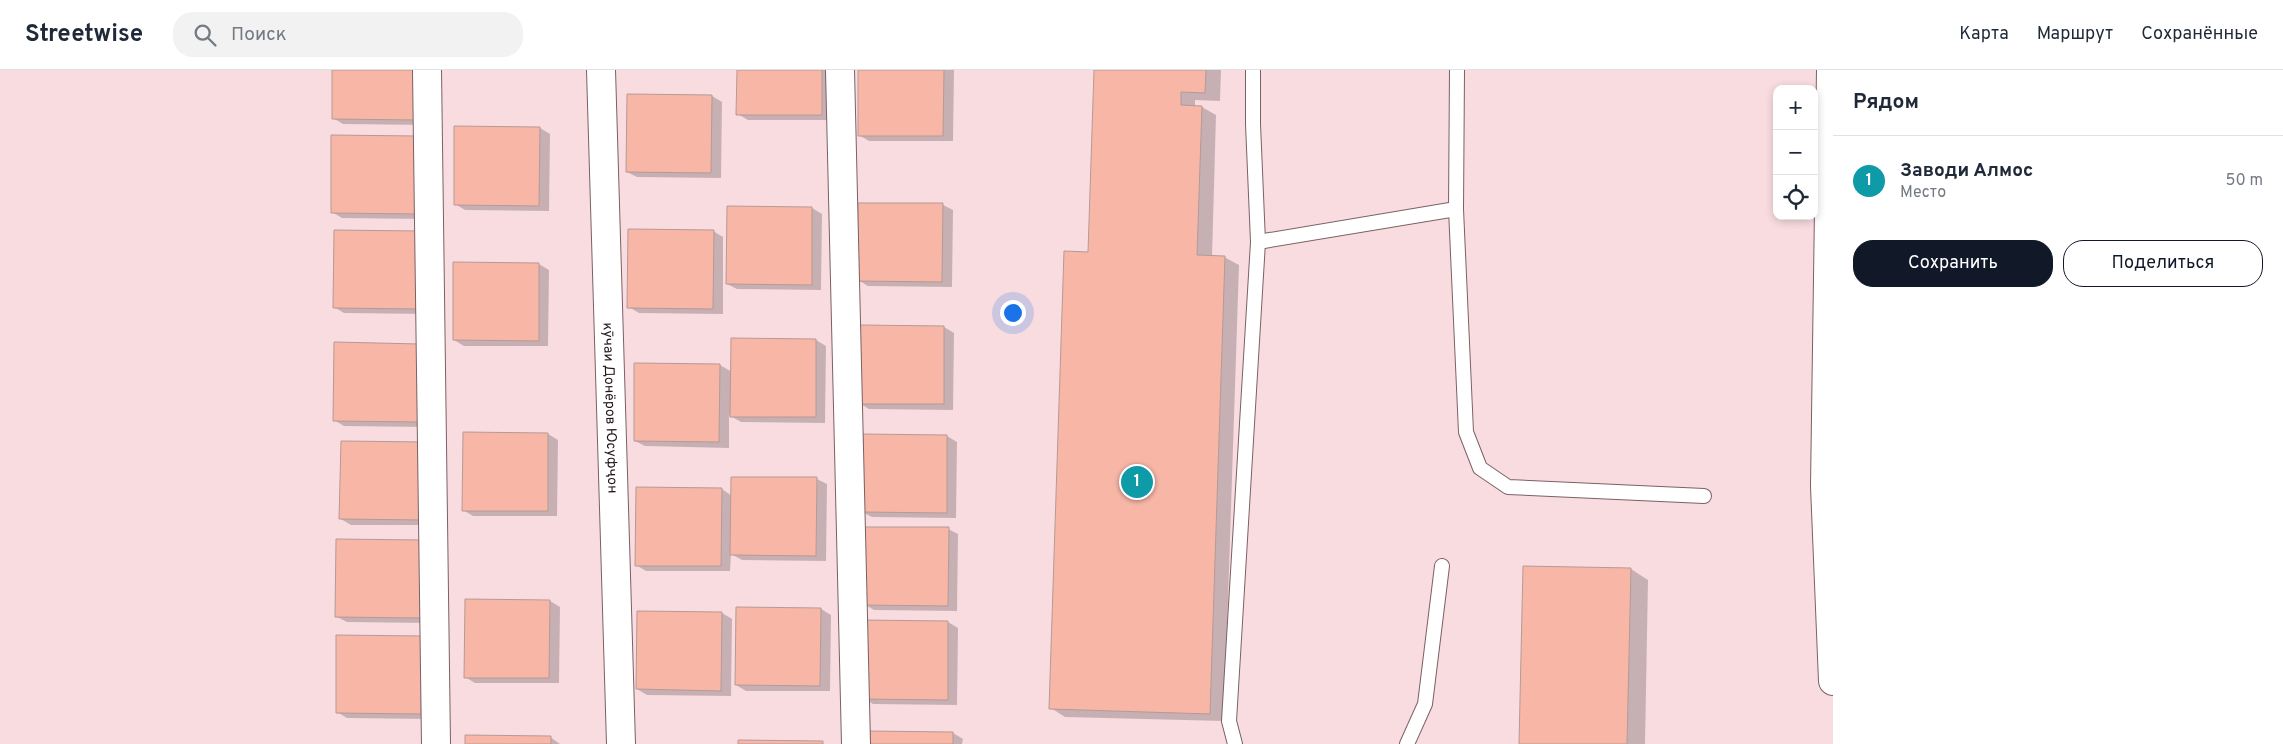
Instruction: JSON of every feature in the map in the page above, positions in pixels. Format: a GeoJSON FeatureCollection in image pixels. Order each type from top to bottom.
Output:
{"type":"FeatureCollection","features":[{"type":"Feature","properties":{"kind":"street"},"geometry":{"type":"LineString","coordinates":[[427,70],[436,744]]}},
{"type":"Feature","properties":{"kind":"street","name":"кӯчаи Донёров Юсуфҷон"},"geometry":{"type":"LineString","coordinates":[[601,70],[621,744]]}},
{"type":"Feature","properties":{"kind":"street"},"geometry":{"type":"LineString","coordinates":[[840,70],[856,744]]}},
{"type":"Feature","properties":{"kind":"street"},"geometry":{"type":"LineString","coordinates":[[1831,70],[1825,486],[1833,682]]}},
{"type":"Feature","properties":{"kind":"lane"},"geometry":{"type":"LineString","coordinates":[[1235,744],[1229,721],[1258,242],[1253,124],[1253,70]]}},
{"type":"Feature","properties":{"kind":"lane"},"geometry":{"type":"LineString","coordinates":[[1457,70],[1456,209],[1466,432],[1480,468],[1508,487],[1704,496]]}},
{"type":"Feature","properties":{"kind":"lane"},"geometry":{"type":"LineString","coordinates":[[1258,242],[1456,209]]}},
{"type":"Feature","properties":{"kind":"lane"},"geometry":{"type":"LineString","coordinates":[[1408,744],[1425,704],[1442,566]]}},
{"type":"Feature","properties":{"kind":"building"},"geometry":{"type":"Polygon","coordinates":[[[332,70],[418,70],[417,120],[332,119],[332,70]]]}},
{"type":"Feature","properties":{"kind":"building"},"geometry":{"type":"Polygon","coordinates":[[[737,70],[822,70],[822,115],[736,115],[737,70]]]}},
{"type":"Feature","properties":{"kind":"building"},"geometry":{"type":"Polygon","coordinates":[[[858,70],[944,70],[943,136],[858,136],[858,70]]]}},
{"type":"Feature","properties":{"kind":"building"},"geometry":{"type":"Polygon","coordinates":[[[1094,70],[1206,70],[1205,93],[1181,92],[1181,105],[1202,106],[1197,255],[1225,256],[1210,714],[1049,709],[1064,251],[1088,252],[1094,70]]]}},
{"type":"Feature","properties":{"kind":"building"},"geometry":{"type":"Polygon","coordinates":[[[627,94],[712,95],[711,173],[626,172],[627,94]]]}},
{"type":"Feature","properties":{"kind":"building"},"geometry":{"type":"Polygon","coordinates":[[[454,126],[540,127],[539,206],[454,205],[454,126]]]}},
{"type":"Feature","properties":{"kind":"building"},"geometry":{"type":"Polygon","coordinates":[[[331,135],[417,136],[416,214],[331,213],[331,135]]]}},
{"type":"Feature","properties":{"kind":"building"},"geometry":{"type":"Polygon","coordinates":[[[858,203],[943,203],[942,282],[857,281],[858,203]]]}},
{"type":"Feature","properties":{"kind":"building"},"geometry":{"type":"Polygon","coordinates":[[[727,206],[812,207],[812,285],[726,284],[727,206]]]}},
{"type":"Feature","properties":{"kind":"building"},"geometry":{"type":"Polygon","coordinates":[[[628,229],[714,230],[713,309],[627,308],[628,229]]]}},
{"type":"Feature","properties":{"kind":"building"},"geometry":{"type":"Polygon","coordinates":[[[334,230],[419,231],[419,309],[333,308],[334,230]]]}},
{"type":"Feature","properties":{"kind":"building"},"geometry":{"type":"Polygon","coordinates":[[[453,262],[539,263],[539,341],[453,340],[453,262]]]}},
{"type":"Feature","properties":{"kind":"building"},"geometry":{"type":"Polygon","coordinates":[[[859,325],[944,326],[944,404],[858,404],[859,325]]]}},
{"type":"Feature","properties":{"kind":"building"},"geometry":{"type":"Polygon","coordinates":[[[731,338],[816,339],[816,417],[730,417],[731,338]]]}},
{"type":"Feature","properties":{"kind":"building"},"geometry":{"type":"Polygon","coordinates":[[[334,342],[420,344],[418,422],[333,421],[334,342]]]}},
{"type":"Feature","properties":{"kind":"building"},"geometry":{"type":"Polygon","coordinates":[[[634,363],[720,364],[719,442],[634,441],[634,363]]]}},
{"type":"Feature","properties":{"kind":"building"},"geometry":{"type":"Polygon","coordinates":[[[463,432],[548,433],[548,511],[462,511],[463,432]]]}},
{"type":"Feature","properties":{"kind":"building"},"geometry":{"type":"Polygon","coordinates":[[[862,434],[947,435],[947,513],[861,512],[862,434]]]}},
{"type":"Feature","properties":{"kind":"building"},"geometry":{"type":"Polygon","coordinates":[[[341,441],[426,442],[425,520],[339,519],[341,441]]]}},
{"type":"Feature","properties":{"kind":"building"},"geometry":{"type":"Polygon","coordinates":[[[731,477],[817,477],[816,556],[730,555],[731,477]]]}},
{"type":"Feature","properties":{"kind":"building"},"geometry":{"type":"Polygon","coordinates":[[[636,487],[722,488],[721,566],[635,566],[636,487]]]}},
{"type":"Feature","properties":{"kind":"building"},"geometry":{"type":"Polygon","coordinates":[[[863,527],[949,527],[948,606],[862,605],[863,527]]]}},
{"type":"Feature","properties":{"kind":"building"},"geometry":{"type":"Polygon","coordinates":[[[336,539],[422,540],[421,618],[335,617],[336,539]]]}},
{"type":"Feature","properties":{"kind":"building"},"geometry":{"type":"Polygon","coordinates":[[[1523,566],[1631,568],[1627,744],[1519,744],[1523,566]]]}},
{"type":"Feature","properties":{"kind":"building"},"geometry":{"type":"Polygon","coordinates":[[[465,599],[550,600],[549,678],[464,678],[465,599]]]}},
{"type":"Feature","properties":{"kind":"building"},"geometry":{"type":"Polygon","coordinates":[[[736,607],[821,608],[820,686],[735,685],[736,607]]]}},
{"type":"Feature","properties":{"kind":"building"},"geometry":{"type":"Polygon","coordinates":[[[637,611],[722,612],[721,691],[636,689],[637,611]]]}},
{"type":"Feature","properties":{"kind":"building"},"geometry":{"type":"Polygon","coordinates":[[[863,620],[948,621],[948,700],[862,699],[863,620]]]}},
{"type":"Feature","properties":{"kind":"building"},"geometry":{"type":"Polygon","coordinates":[[[336,635],[422,636],[421,714],[336,713],[336,635]]]}},
{"type":"Feature","properties":{"kind":"building"},"geometry":{"type":"Polygon","coordinates":[[[867,731],[953,732],[953,744],[867,744],[867,731]]]}},
{"type":"Feature","properties":{"kind":"building"},"geometry":{"type":"Polygon","coordinates":[[[465,735],[551,736],[551,744],[465,744],[465,735]]]}},
{"type":"Feature","properties":{"kind":"building"},"geometry":{"type":"Polygon","coordinates":[[[738,740],[823,741],[823,744],[738,744],[738,740]]]}},
{"type":"Feature","properties":{"kind":"place","name":"Заводи Алмос"},"geometry":{"type":"Point","coordinates":[1137,482]}}]}
